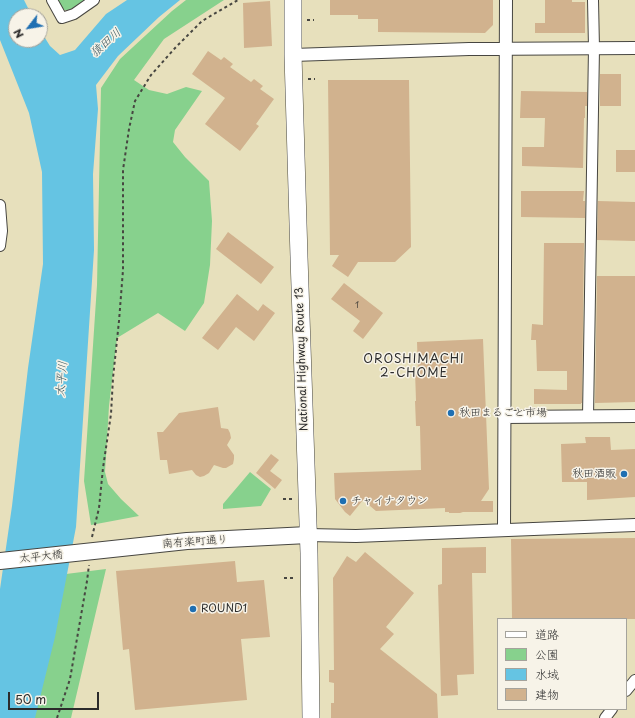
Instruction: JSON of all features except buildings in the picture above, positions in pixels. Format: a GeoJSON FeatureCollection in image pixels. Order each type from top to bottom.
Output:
{"type":"FeatureCollection","features":[{"type":"Feature","properties":{"kind":"highway","name":"National Highway Route 13"},"geometry":{"type":"LineString","coordinates":[[293,0],[293,55],[309,553],[311,718]]}},
{"type":"Feature","properties":{"kind":"main road","name":"南有楽町通り"},"geometry":{"type":"LineString","coordinates":[[86,552],[188,541],[308,535]]}},
{"type":"Feature","properties":{"kind":"main road","name":"太平大橋"},"geometry":{"type":"LineString","coordinates":[[0,561],[86,552]]}},
{"type":"Feature","properties":{"kind":"street"},"geometry":{"type":"LineString","coordinates":[[52,0],[62,18],[74,14],[94,0]]}},
{"type":"Feature","properties":{"kind":"street"},"geometry":{"type":"LineString","coordinates":[[504,530],[506,0]]}},
{"type":"Feature","properties":{"kind":"street"},"geometry":{"type":"LineString","coordinates":[[588,416],[594,48],[593,0]]}},
{"type":"Feature","properties":{"kind":"street"},"geometry":{"type":"LineString","coordinates":[[293,55],[469,49],[635,48]]}},
{"type":"Feature","properties":{"kind":"street"},"geometry":{"type":"LineString","coordinates":[[0,205],[2,231],[0,246]]}},
{"type":"Feature","properties":{"kind":"street"},"geometry":{"type":"LineString","coordinates":[[504,417],[635,416]]}},
{"type":"Feature","properties":{"kind":"street"},"geometry":{"type":"LineString","coordinates":[[308,535],[356,536],[635,525]]}},
{"type":"Feature","properties":{"kind":"street"},"geometry":{"type":"LineString","coordinates":[[627,690],[635,680]]}},
{"type":"Feature","properties":{"kind":"street"},"geometry":{"type":"LineString","coordinates":[[605,718],[611,710]]}},
{"type":"Feature","properties":{"kind":"path"},"geometry":{"type":"LineString","coordinates":[[57,718],[70,679],[87,580],[86,552],[99,508],[111,414],[112,378],[123,270],[123,170],[135,101],[151,75],[202,21],[238,0]]}},
{"type":"Feature","properties":{"kind":"green space"},"geometry":{"type":"Polygon","coordinates":[[[55,0],[87,0],[71,11],[60,9],[55,0]]]}},
{"type":"Feature","properties":{"kind":"green space"},"geometry":{"type":"Polygon","coordinates":[[[186,0],[224,0],[164,39],[134,80],[149,90],[167,94],[186,87],[202,91],[175,130],[173,142],[185,157],[209,181],[212,221],[210,265],[204,303],[185,331],[158,313],[117,338],[109,406],[105,472],[108,484],[139,516],[91,525],[84,481],[97,285],[101,88],[120,59],[186,0]]]}},
{"type":"Feature","properties":{"kind":"green space"},"geometry":{"type":"Polygon","coordinates":[[[250,472],[271,489],[261,506],[223,509],[223,504],[250,472]]]}},
{"type":"Feature","properties":{"kind":"green space"},"geometry":{"type":"Polygon","coordinates":[[[106,569],[71,718],[31,718],[66,574],[106,569]]]}},
{"type":"Feature","properties":{"kind":"water"},"geometry":{"type":"Polygon","coordinates":[[[0,0],[24,0],[28,8],[8,8],[8,48],[48,48],[48,43],[60,55],[75,50],[106,14],[127,0],[180,0],[159,17],[118,56],[96,85],[98,109],[93,174],[94,250],[76,527],[55,637],[35,718],[0,718],[0,589],[12,506],[28,368],[43,264],[42,172],[29,113],[0,40],[0,0]]]}},
{"type":"Feature","properties":{"kind":"place","name":"秋田まるごと市場"},"geometry":{"type":"Point","coordinates":[451,413]}},
{"type":"Feature","properties":{"kind":"place","name":"秋田酒販"},"geometry":{"type":"Point","coordinates":[624,474]}},
{"type":"Feature","properties":{"kind":"place","name":"チャイナタウン"},"geometry":{"type":"Point","coordinates":[343,501]}},
{"type":"Feature","properties":{"kind":"place","name":"ROUND1"},"geometry":{"type":"Point","coordinates":[193,609]}},
{"type":"Feature","properties":{"kind":"district","name":"OROSHIMACHI 2-CHOME"},"geometry":{"type":"Point","coordinates":[414,367]}},
{"type":"Feature","properties":{"kind":"water label","name":"猿田川"},"geometry":{"type":"Point","coordinates":[106,43]}},
{"type":"Feature","properties":{"kind":"water label","name":"太平川"},"geometry":{"type":"Point","coordinates":[62,379]}}]}
